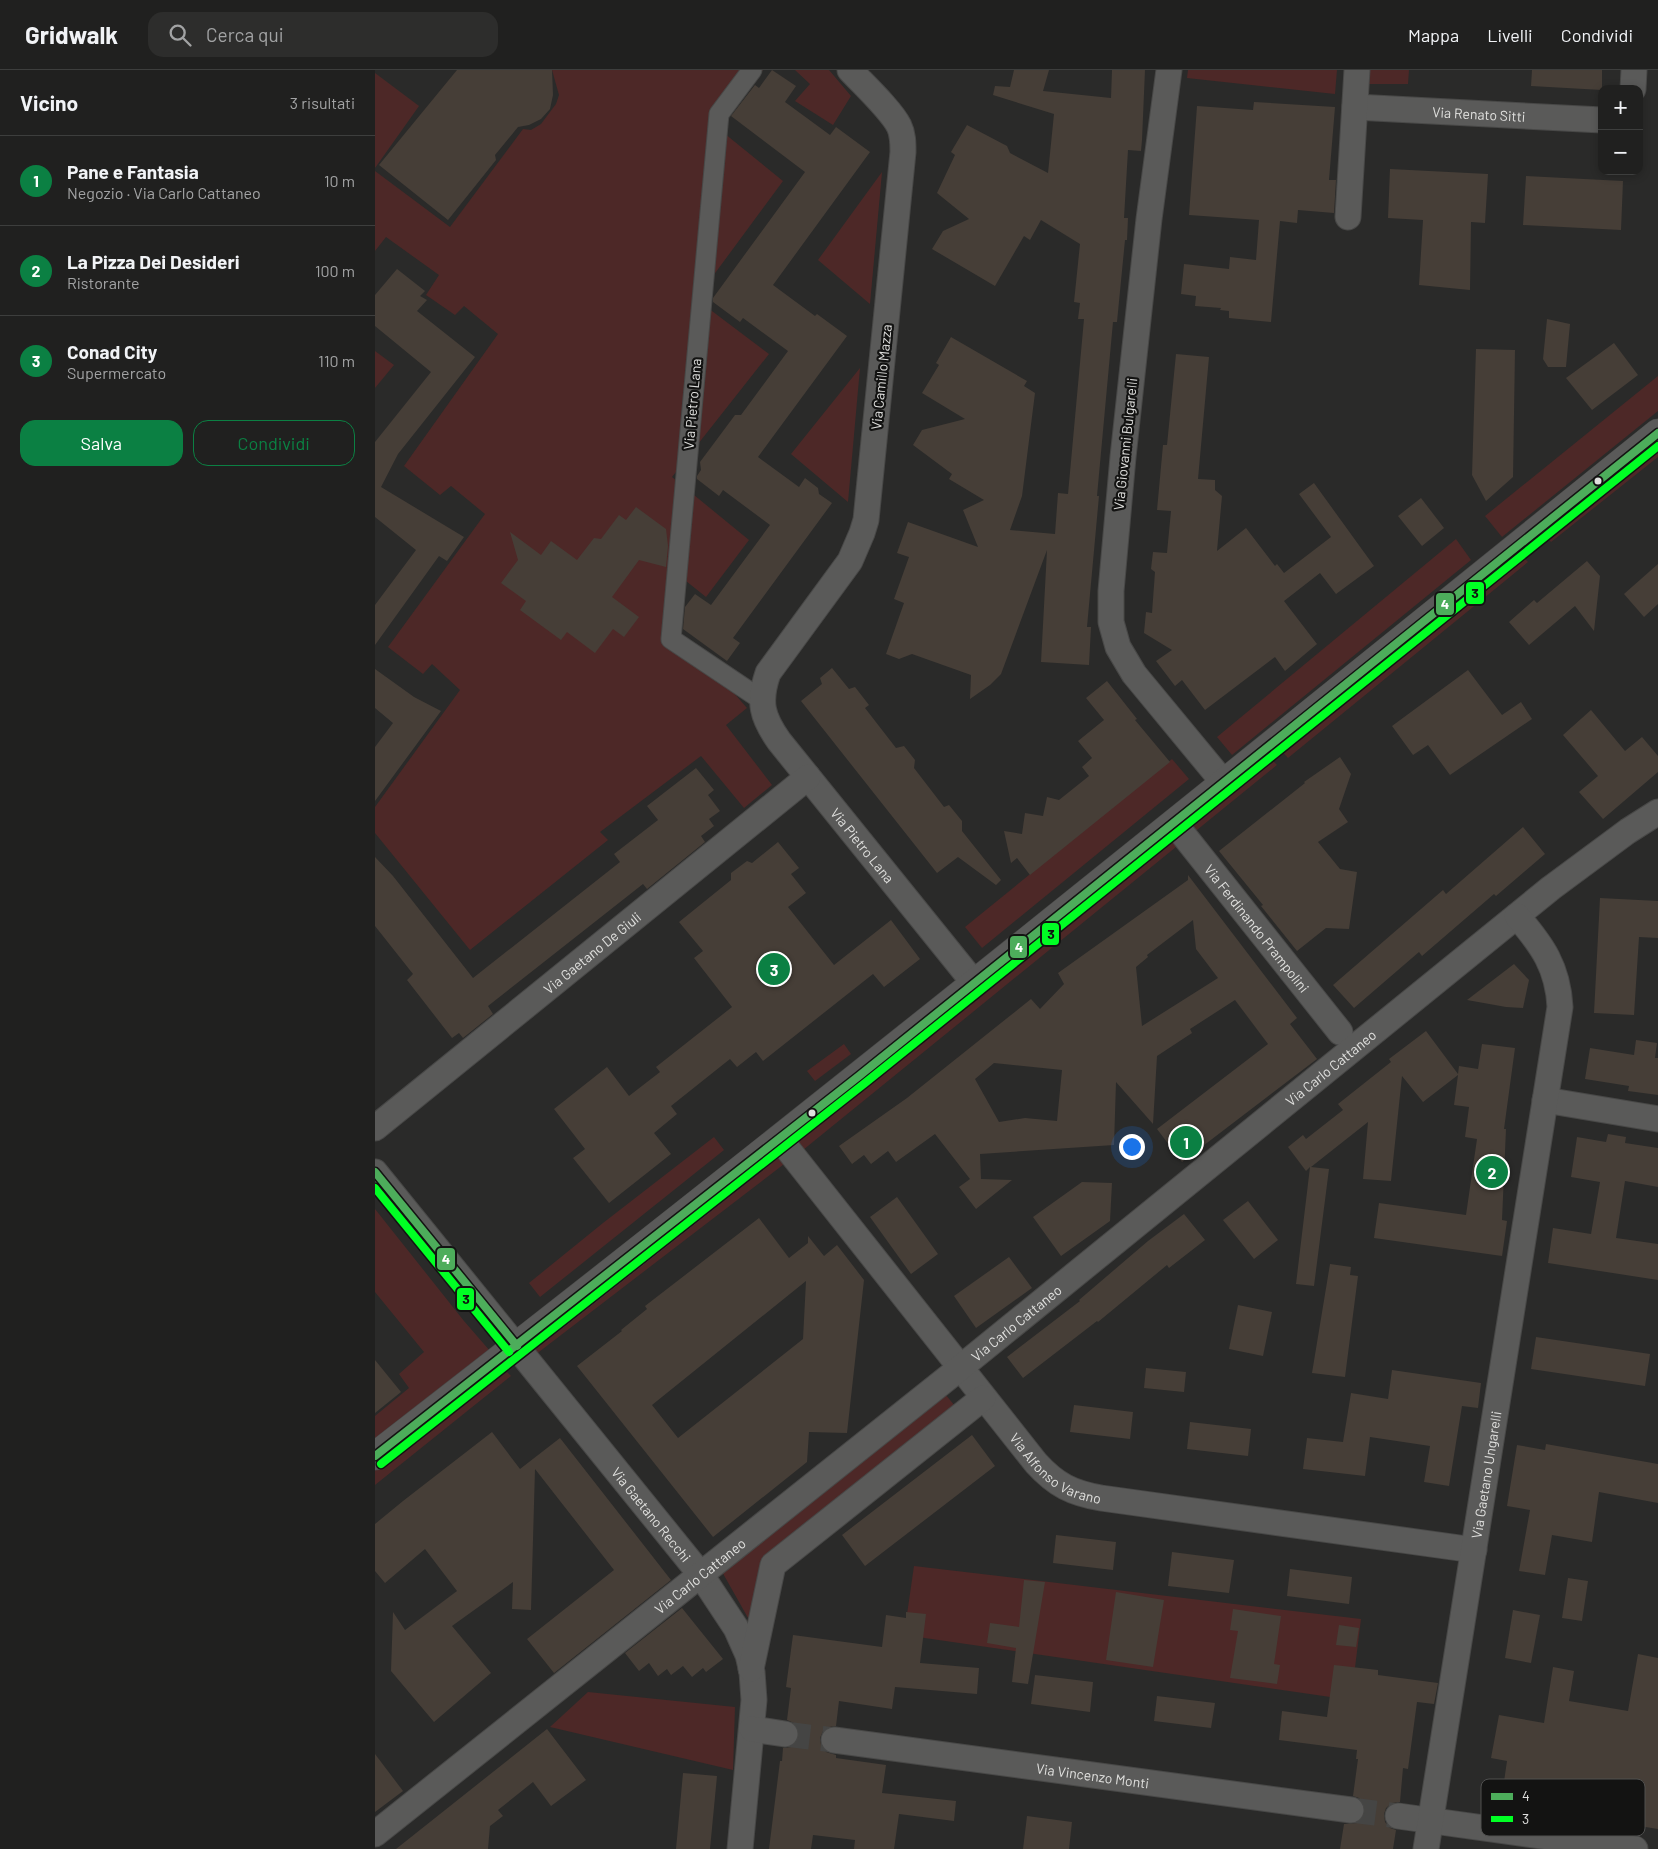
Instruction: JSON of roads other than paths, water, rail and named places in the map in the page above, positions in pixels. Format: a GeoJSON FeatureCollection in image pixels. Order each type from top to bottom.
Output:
{"type":"FeatureCollection","features":[{"type":"Feature","properties":{"kind":"street","name":"Via Pietro Lana"},"geometry":{"type":"LineString","coordinates":[[752,70],[719,114],[671,639],[762,700]]}},
{"type":"Feature","properties":{"kind":"street","name":"Via Camillo Mazza"},"geometry":{"type":"LineString","coordinates":[[768,673],[850,561],[863,533],[865,520],[903,152],[900,127],[894,117],[850,70]]}},
{"type":"Feature","properties":{"kind":"street","name":"Via Giovanni Bulgarelli"},"geometry":{"type":"LineString","coordinates":[[1169,70],[1149,218],[1123,457],[1111,592],[1111,622],[1118,647],[1134,674],[1224,782]]}},
{"type":"Feature","properties":{"kind":"street"},"geometry":{"type":"LineString","coordinates":[[1347,217],[1357,70]]}},
{"type":"Feature","properties":{"kind":"street"},"geometry":{"type":"LineString","coordinates":[[1633,85],[1634,70]]}},
{"type":"Feature","properties":{"kind":"street","name":"Via Renato Sitti"},"geometry":{"type":"LineString","coordinates":[[1355,107],[1598,120]]}},
{"type":"Feature","properties":{"kind":"street"},"geometry":{"type":"LineString","coordinates":[[375,1456],[975,984],[1658,433]]}},
{"type":"Feature","properties":{"kind":"street","name":"Via Pietro Lana"},"geometry":{"type":"LineString","coordinates":[[768,673],[763,687],[762,700],[763,714],[769,726],[975,984]]}},
{"type":"Feature","properties":{"kind":"street","name":"Via Gaetano De Giuli"},"geometry":{"type":"LineString","coordinates":[[375,1128],[808,777]]}},
{"type":"Feature","properties":{"kind":"street","name":"Via Carlo Cattaneo"},"geometry":{"type":"LineString","coordinates":[[375,1834],[960,1368],[1551,888],[1628,831],[1658,812]]}},
{"type":"Feature","properties":{"kind":"street","name":"Via Ferdinando Prampolini"},"geometry":{"type":"LineString","coordinates":[[1174,823],[1340,1032]]}},
{"type":"Feature","properties":{"kind":"street","name":"Via Gaetano Ungarelli"},"geometry":{"type":"LineString","coordinates":[[1426,1849],[1559,1014],[1559,992],[1556,977],[1543,949],[1517,916]]}},
{"type":"Feature","properties":{"kind":"street"},"geometry":{"type":"LineString","coordinates":[[1545,1100],[1658,1119]]}},
{"type":"Feature","properties":{"kind":"street","name":"Via Alfonso Varano"},"geometry":{"type":"LineString","coordinates":[[779,1138],[983,1398],[1047,1475],[1070,1490],[1085,1495],[1474,1550]]}},
{"type":"Feature","properties":{"kind":"street","name":"Via Gaetano Recchi"},"geometry":{"type":"LineString","coordinates":[[375,1172],[701,1575],[736,1628],[751,1669],[754,1700],[740,1849]]}},
{"type":"Feature","properties":{"kind":"street"},"geometry":{"type":"LineString","coordinates":[[751,1669],[773,1565],[983,1398]]}},
{"type":"Feature","properties":{"kind":"street"},"geometry":{"type":"LineString","coordinates":[[752,1729],[785,1734]]}},
{"type":"Feature","properties":{"kind":"street","name":"Via Vincenzo Monti"},"geometry":{"type":"LineString","coordinates":[[835,1740],[1351,1810]]}},
{"type":"Feature","properties":{"kind":"street"},"geometry":{"type":"LineString","coordinates":[[1398,1816],[1481,1828]]}},
{"type":"Feature","properties":{"kind":"street"},"geometry":{"type":"LineString","coordinates":[[1540,1836],[1635,1849]]}},
{"type":"Feature","properties":{"kind":"tunnel"},"geometry":{"type":"LineString","coordinates":[[785,1734],[834,1740]]}},
{"type":"Feature","properties":{"kind":"tunnel"},"geometry":{"type":"LineString","coordinates":[[1351,1810],[1398,1816]]}},
{"type":"Feature","properties":{"kind":"place","name":"Conad City"},"geometry":{"type":"Point","coordinates":[774,969]}},
{"type":"Feature","properties":{"kind":"place","name":"Pane e Fantasia"},"geometry":{"type":"Point","coordinates":[1186,1142]}},
{"type":"Feature","properties":{"kind":"place","name":"La Pizza Dei Desideri"},"geometry":{"type":"Point","coordinates":[1492,1172]}}]}
